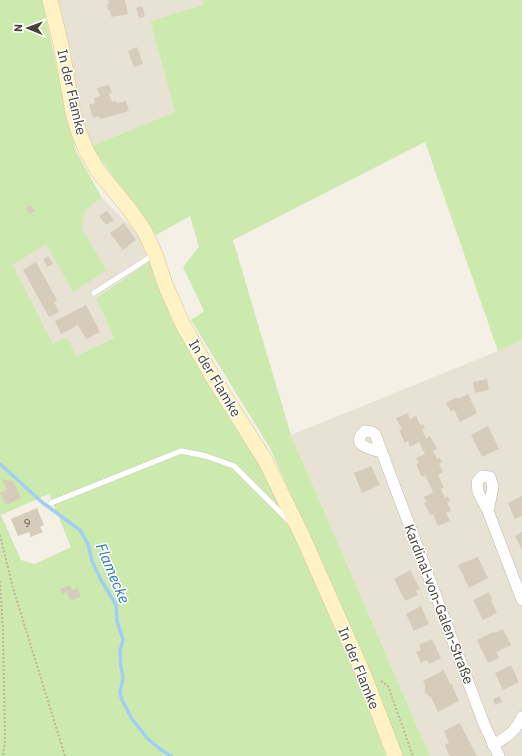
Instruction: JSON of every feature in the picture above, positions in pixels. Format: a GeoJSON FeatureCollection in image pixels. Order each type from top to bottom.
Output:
{"type":"FeatureCollection","features":[{"type":"Feature","properties":{"kind":"main road","name":"In der Flamke"},"geometry":{"type":"LineString","coordinates":[[50,0],[61,44],[78,130],[86,150],[98,171],[130,210],[145,232],[183,325],[212,376],[265,460],[301,532],[363,673],[395,756]]}},
{"type":"Feature","properties":{"kind":"street","name":"Kardinal-von-Galen-Straße"},"geometry":{"type":"LineString","coordinates":[[381,452],[484,724],[499,756]]}},
{"type":"Feature","properties":{"kind":"street"},"geometry":{"type":"LineString","coordinates":[[488,511],[522,600]]}},
{"type":"Feature","properties":{"kind":"street"},"geometry":{"type":"LineString","coordinates":[[493,745],[510,735],[518,726],[522,717]]}},
{"type":"Feature","properties":{"kind":"lane"},"geometry":{"type":"LineString","coordinates":[[94,293],[155,254]]}},
{"type":"Feature","properties":{"kind":"lane"},"geometry":{"type":"LineString","coordinates":[[51,503],[181,451],[206,456],[234,466],[301,532]]}},
{"type":"Feature","properties":{"kind":"path"},"geometry":{"type":"LineString","coordinates":[[0,534],[14,588],[65,756]]}},
{"type":"Feature","properties":{"kind":"path"},"geometry":{"type":"LineString","coordinates":[[0,581],[3,631],[5,740],[3,756]]}},
{"type":"Feature","properties":{"kind":"path"},"geometry":{"type":"LineString","coordinates":[[363,673],[388,686],[412,756]]}},
{"type":"Feature","properties":{"kind":"shaded area"},"geometry":{"type":"Polygon","coordinates":[[[57,0],[202,0],[203,5],[150,21],[175,112],[91,146],[80,109],[57,0]]]}},
{"type":"Feature","properties":{"kind":"shaded area"},"geometry":{"type":"Polygon","coordinates":[[[102,198],[141,237],[150,261],[96,297],[114,338],[76,356],[53,344],[13,265],[46,243],[107,270],[82,229],[85,210],[102,198]]]}},
{"type":"Feature","properties":{"kind":"shaded area"},"geometry":{"type":"Polygon","coordinates":[[[522,340],[522,756],[430,756],[291,435],[522,340]]]}},
{"type":"Feature","properties":{"kind":"green space"},"geometry":{"type":"Polygon","coordinates":[[[0,0],[42,0],[76,151],[102,198],[85,210],[82,229],[107,270],[73,292],[46,244],[13,265],[53,344],[67,337],[76,356],[114,338],[96,298],[150,261],[172,321],[255,456],[277,498],[358,676],[386,756],[0,756],[0,0]],[[49,494],[1,515],[21,560],[35,564],[71,547],[49,494]]]}},
{"type":"Feature","properties":{"kind":"green space"},"geometry":{"type":"Polygon","coordinates":[[[202,0],[522,0],[522,340],[498,351],[425,142],[233,240],[291,435],[430,756],[399,756],[369,670],[270,448],[191,320],[204,311],[183,267],[199,247],[190,216],[156,235],[91,146],[175,112],[150,21],[203,5],[202,0]]]}},
{"type":"Feature","properties":{"kind":"building"},"geometry":{"type":"Polygon","coordinates":[[[108,0],[125,0],[128,14],[111,17],[110,10],[108,10],[108,0]]]}},
{"type":"Feature","properties":{"kind":"building"},"geometry":{"type":"Polygon","coordinates":[[[142,6],[145,16],[139,18],[136,8],[142,6]]]}},
{"type":"Feature","properties":{"kind":"building"},"geometry":{"type":"Polygon","coordinates":[[[137,47],[143,64],[134,67],[128,51],[137,47]]]}},
{"type":"Feature","properties":{"kind":"building"},"geometry":{"type":"Polygon","coordinates":[[[109,85],[112,93],[109,94],[112,102],[116,101],[117,103],[126,101],[129,111],[100,119],[99,116],[93,118],[89,105],[95,103],[94,98],[100,96],[97,88],[109,85]]]}},
{"type":"Feature","properties":{"kind":"building"},"geometry":{"type":"Polygon","coordinates":[[[30,205],[35,211],[30,214],[25,208],[30,205]]]}},
{"type":"Feature","properties":{"kind":"building"},"geometry":{"type":"Polygon","coordinates":[[[107,211],[114,220],[106,225],[99,216],[107,211]]]}},
{"type":"Feature","properties":{"kind":"building"},"geometry":{"type":"Polygon","coordinates":[[[124,223],[136,240],[123,250],[110,233],[124,223]]]}},
{"type":"Feature","properties":{"kind":"building"},"geometry":{"type":"Polygon","coordinates":[[[48,256],[53,264],[47,267],[43,259],[48,256]]]}},
{"type":"Feature","properties":{"kind":"building"},"geometry":{"type":"Polygon","coordinates":[[[36,262],[57,300],[54,302],[59,312],[49,317],[23,270],[36,262]]]}},
{"type":"Feature","properties":{"kind":"building"},"geometry":{"type":"Polygon","coordinates":[[[86,305],[100,332],[86,339],[78,325],[61,334],[55,321],[86,305]]]}},
{"type":"Feature","properties":{"kind":"building"},"geometry":{"type":"Polygon","coordinates":[[[487,379],[489,390],[475,393],[473,382],[487,379]]]}},
{"type":"Feature","properties":{"kind":"building"},"geometry":{"type":"Polygon","coordinates":[[[468,394],[477,413],[460,422],[454,410],[451,412],[446,403],[457,397],[458,399],[468,394]]]}},
{"type":"Feature","properties":{"kind":"building"},"geometry":{"type":"Polygon","coordinates":[[[408,413],[410,419],[416,416],[420,425],[423,424],[425,428],[422,430],[426,438],[430,436],[437,449],[433,451],[437,459],[440,458],[442,462],[439,464],[443,472],[438,475],[444,488],[441,489],[445,498],[447,496],[450,501],[447,502],[451,511],[446,513],[450,521],[438,526],[433,514],[430,515],[424,503],[427,502],[424,497],[433,492],[425,475],[422,477],[416,464],[419,463],[416,458],[425,454],[419,442],[410,447],[408,441],[405,443],[399,430],[402,429],[396,418],[408,413]]]}},
{"type":"Feature","properties":{"kind":"building"},"geometry":{"type":"Polygon","coordinates":[[[488,426],[499,449],[482,457],[471,435],[488,426]]]}},
{"type":"Feature","properties":{"kind":"building"},"geometry":{"type":"Polygon","coordinates":[[[371,466],[380,485],[362,493],[354,473],[371,466]]]}},
{"type":"Feature","properties":{"kind":"building"},"geometry":{"type":"Polygon","coordinates":[[[2,479],[14,482],[21,498],[6,505],[0,493],[7,490],[2,479]]]}},
{"type":"Feature","properties":{"kind":"building"},"geometry":{"type":"Polygon","coordinates":[[[522,496],[522,516],[515,519],[508,503],[522,496]]]}},
{"type":"Feature","properties":{"kind":"building"},"geometry":{"type":"Polygon","coordinates":[[[37,508],[44,525],[40,527],[43,532],[31,537],[29,532],[18,536],[11,519],[37,508]]]}},
{"type":"Feature","properties":{"kind":"building"},"geometry":{"type":"Polygon","coordinates":[[[522,532],[522,550],[515,536],[522,532]]]}},
{"type":"Feature","properties":{"kind":"building"},"geometry":{"type":"Polygon","coordinates":[[[478,557],[488,578],[469,588],[458,565],[478,557]]]}},
{"type":"Feature","properties":{"kind":"building"},"geometry":{"type":"Polygon","coordinates":[[[410,570],[420,589],[416,591],[418,595],[405,601],[394,579],[410,570]]]}},
{"type":"Feature","properties":{"kind":"building"},"geometry":{"type":"Polygon","coordinates":[[[70,585],[72,590],[78,588],[81,597],[70,601],[67,592],[62,594],[60,589],[70,585]]]}},
{"type":"Feature","properties":{"kind":"building"},"geometry":{"type":"Polygon","coordinates":[[[489,592],[497,613],[483,620],[473,600],[489,592]]]}},
{"type":"Feature","properties":{"kind":"building"},"geometry":{"type":"Polygon","coordinates":[[[421,606],[429,624],[414,631],[406,614],[421,606]]]}},
{"type":"Feature","properties":{"kind":"building"},"geometry":{"type":"Polygon","coordinates":[[[503,629],[511,645],[496,652],[499,658],[488,663],[477,640],[503,629]]]}},
{"type":"Feature","properties":{"kind":"building"},"geometry":{"type":"Polygon","coordinates":[[[432,639],[441,658],[429,664],[427,660],[421,663],[416,652],[421,650],[419,645],[432,639]]]}},
{"type":"Feature","properties":{"kind":"building"},"geometry":{"type":"Polygon","coordinates":[[[511,665],[519,682],[503,690],[495,673],[511,665]]]}},
{"type":"Feature","properties":{"kind":"building"},"geometry":{"type":"Polygon","coordinates":[[[444,670],[450,684],[453,685],[459,701],[438,712],[431,697],[425,693],[425,685],[423,681],[444,670]]]}},
{"type":"Feature","properties":{"kind":"building"},"geometry":{"type":"Polygon","coordinates":[[[500,696],[502,702],[495,705],[493,699],[500,696]]]}},
{"type":"Feature","properties":{"kind":"building"},"geometry":{"type":"Polygon","coordinates":[[[460,723],[477,756],[450,756],[448,753],[445,745],[449,743],[444,731],[460,723]]]}},
{"type":"Feature","properties":{"kind":"waterway","name":"Flamecke"},"geometry":{"type":"LineString","coordinates":[[0,464],[43,503],[80,530],[88,544],[92,561],[101,580],[116,605],[117,621],[123,640],[120,651],[123,678],[120,693],[122,700],[132,719],[147,738],[171,756]]}}]}
